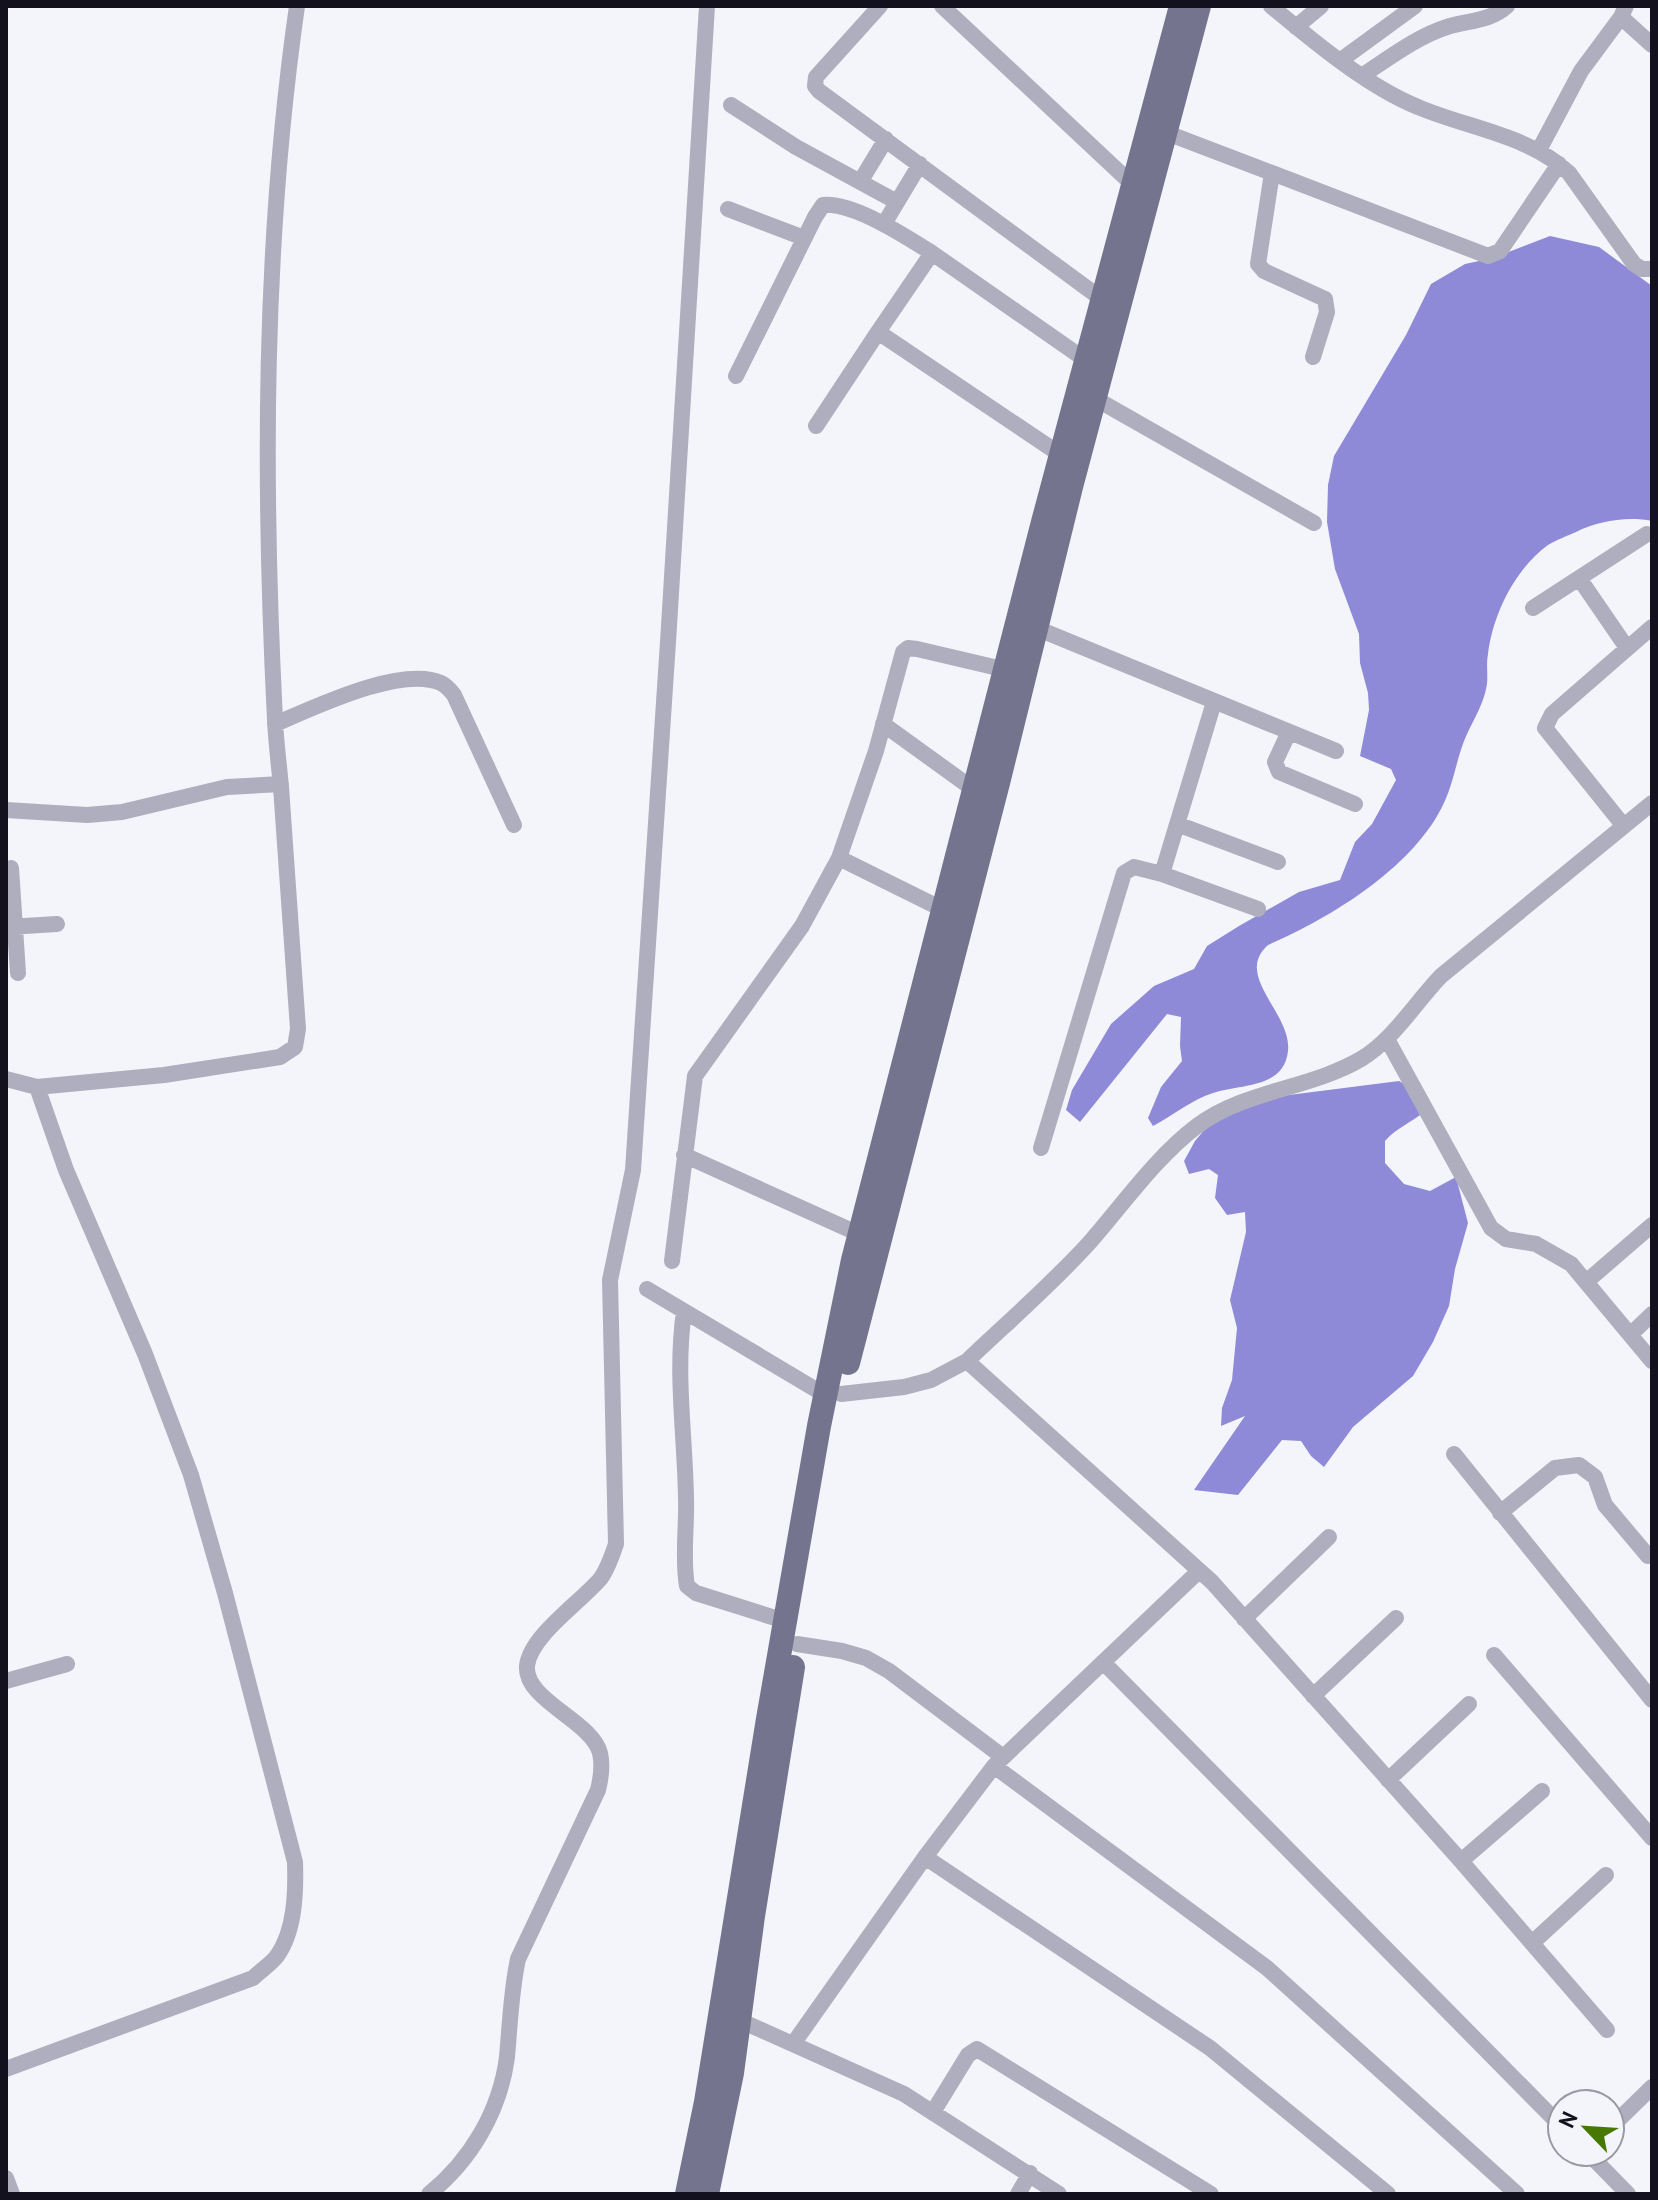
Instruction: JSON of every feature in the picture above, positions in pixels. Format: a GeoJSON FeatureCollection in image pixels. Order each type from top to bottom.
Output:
{"type":"FeatureCollection","features":[{"type":"Feature","properties":{"kind":"main road"},"geometry":{"type":"LineString","coordinates":[[687,2194],[706,2102],[785,1621],[833,1395],[892,1186],[1014,672],[1061,455],[1181,6]]}},
{"type":"Feature","properties":{"kind":"main road"},"geometry":{"type":"LineString","coordinates":[[707,2194],[732,2073],[859,1234],[973,789],[1014,672],[1036,628],[1199,6]]}},
{"type":"Feature","properties":{"kind":"street"},"geometry":{"type":"LineString","coordinates":[[6,1079],[37,1087],[164,1075],[280,1057],[295,1047],[298,1029],[275,724],[268,542],[267,369],[272,234],[282,116],[297,6]]}},
{"type":"Feature","properties":{"kind":"street"},"geometry":{"type":"LineString","coordinates":[[429,2194],[444,2182],[468,2153],[483,2132],[496,2103],[506,2061],[518,1959],[598,1790],[602,1772],[600,1752],[593,1739],[534,1687],[527,1673],[527,1663],[535,1645],[601,1577],[616,1544],[610,1280],[633,1170],[707,6]]}},
{"type":"Feature","properties":{"kind":"street"},"geometry":{"type":"LineString","coordinates":[[880,6],[816,77],[815,86],[1103,300]]}},
{"type":"Feature","properties":{"kind":"street"},"geometry":{"type":"LineString","coordinates":[[942,6],[1132,184]]}},
{"type":"Feature","properties":{"kind":"street"},"geometry":{"type":"LineString","coordinates":[[1271,6],[1341,60],[1416,106],[1539,150],[1569,173],[1634,264],[1642,269],[1652,269]]}},
{"type":"Feature","properties":{"kind":"street"},"geometry":{"type":"LineString","coordinates":[[1296,27],[1321,6]]}},
{"type":"Feature","properties":{"kind":"street"},"geometry":{"type":"LineString","coordinates":[[1341,60],[1415,6]]}},
{"type":"Feature","properties":{"kind":"street"},"geometry":{"type":"LineString","coordinates":[[1363,75],[1447,27],[1481,21],[1507,6]]}},
{"type":"Feature","properties":{"kind":"street"},"geometry":{"type":"LineString","coordinates":[[1539,150],[1581,71],[1623,11],[1652,45]]}},
{"type":"Feature","properties":{"kind":"street"},"geometry":{"type":"LineString","coordinates":[[731,105],[796,147],[897,202]]}},
{"type":"Feature","properties":{"kind":"street"},"geometry":{"type":"LineString","coordinates":[[1167,133],[1488,256],[1500,251],[1559,164]]}},
{"type":"Feature","properties":{"kind":"street"},"geometry":{"type":"LineString","coordinates":[[860,182],[886,139]]}},
{"type":"Feature","properties":{"kind":"street"},"geometry":{"type":"LineString","coordinates":[[884,224],[920,164]]}},
{"type":"Feature","properties":{"kind":"street"},"geometry":{"type":"LineString","coordinates":[[1272,173],[1258,264],[1264,271],[1325,299],[1327,312],[1313,357]]}},
{"type":"Feature","properties":{"kind":"street"},"geometry":{"type":"LineString","coordinates":[[736,376],[823,205],[884,224],[932,253],[1087,361]]}},
{"type":"Feature","properties":{"kind":"street"},"geometry":{"type":"LineString","coordinates":[[728,209],[804,238]]}},
{"type":"Feature","properties":{"kind":"street"},"geometry":{"type":"LineString","coordinates":[[816,426],[932,253]]}},
{"type":"Feature","properties":{"kind":"street"},"geometry":{"type":"LineString","coordinates":[[878,332],[1061,455]]}},
{"type":"Feature","properties":{"kind":"street"},"geometry":{"type":"LineString","coordinates":[[1096,399],[1314,523]]}},
{"type":"Feature","properties":{"kind":"street"},"geometry":{"type":"LineString","coordinates":[[1533,608],[1647,534]]}},
{"type":"Feature","properties":{"kind":"street"},"geometry":{"type":"LineString","coordinates":[[1579,578],[1627,648]]}},
{"type":"Feature","properties":{"kind":"street"},"geometry":{"type":"LineString","coordinates":[[1623,825],[1545,728],[1552,714],[1652,627]]}},
{"type":"Feature","properties":{"kind":"street"},"geometry":{"type":"LineString","coordinates":[[1036,628],[1336,751]]}},
{"type":"Feature","properties":{"kind":"street"},"geometry":{"type":"LineString","coordinates":[[672,1261],[695,1076],[802,926],[839,858],[876,751],[899,659],[908,648],[1014,672]]}},
{"type":"Feature","properties":{"kind":"street"},"geometry":{"type":"LineString","coordinates":[[275,724],[340,696],[384,682],[417,679],[441,683],[454,695],[514,825]]}},
{"type":"Feature","properties":{"kind":"street"},"geometry":{"type":"LineString","coordinates":[[1162,874],[1214,702]]}},
{"type":"Feature","properties":{"kind":"street"},"geometry":{"type":"LineString","coordinates":[[883,724],[973,789]]}},
{"type":"Feature","properties":{"kind":"street"},"geometry":{"type":"LineString","coordinates":[[1289,732],[1275,762],[1279,772],[1355,804]]}},
{"type":"Feature","properties":{"kind":"street"},"geometry":{"type":"LineString","coordinates":[[6,810],[87,815],[110,813],[227,787],[281,784]]}},
{"type":"Feature","properties":{"kind":"street"},"geometry":{"type":"LineString","coordinates":[[647,1289],[833,1395],[904,1387],[931,1380],[967,1361],[1087,1246],[1168,1151],[1199,1125],[1229,1107],[1325,1075],[1361,1059],[1387,1039],[1441,976],[1652,803]]}},
{"type":"Feature","properties":{"kind":"street"},"geometry":{"type":"LineString","coordinates":[[1177,824],[1278,862]]}},
{"type":"Feature","properties":{"kind":"street"},"geometry":{"type":"LineString","coordinates":[[839,858],[942,909]]}},
{"type":"Feature","properties":{"kind":"street"},"geometry":{"type":"LineString","coordinates":[[1041,1148],[1124,873],[1134,867],[1162,874],[1258,909]]}},
{"type":"Feature","properties":{"kind":"street"},"geometry":{"type":"LineString","coordinates":[[11,868],[12,926],[18,973]]}},
{"type":"Feature","properties":{"kind":"street"},"geometry":{"type":"LineString","coordinates":[[12,926],[57,924]]}},
{"type":"Feature","properties":{"kind":"street"},"geometry":{"type":"LineString","coordinates":[[1387,1039],[1491,1228],[1506,1239],[1536,1244],[1571,1264],[1652,1361]]}},
{"type":"Feature","properties":{"kind":"street"},"geometry":{"type":"LineString","coordinates":[[6,2069],[253,1978],[277,1956],[290,1924],[296,1895],[295,1862],[229,1607],[191,1475],[145,1354],[66,1170],[37,1087]]}},
{"type":"Feature","properties":{"kind":"street"},"geometry":{"type":"LineString","coordinates":[[684,1155],[859,1234]]}},
{"type":"Feature","properties":{"kind":"street"},"geometry":{"type":"LineString","coordinates":[[1586,1282],[1652,1225]]}},
{"type":"Feature","properties":{"kind":"street"},"geometry":{"type":"LineString","coordinates":[[684,1311],[679,1343],[679,1374],[687,1586],[696,1593],[785,1621]]}},
{"type":"Feature","properties":{"kind":"street"},"geometry":{"type":"LineString","coordinates":[[1630,1335],[1652,1314]]}},
{"type":"Feature","properties":{"kind":"street"},"geometry":{"type":"LineString","coordinates":[[967,1361],[1199,1571],[1461,1861],[1607,2030]]}},
{"type":"Feature","properties":{"kind":"street"},"geometry":{"type":"LineString","coordinates":[[1454,1454],[1652,1700]]}},
{"type":"Feature","properties":{"kind":"street"},"geometry":{"type":"LineString","coordinates":[[1500,1513],[1555,1468],[1579,1465],[1595,1477],[1605,1505],[1648,1556]]}},
{"type":"Feature","properties":{"kind":"street"},"geometry":{"type":"LineString","coordinates":[[1244,1619],[1329,1537]]}},
{"type":"Feature","properties":{"kind":"street"},"geometry":{"type":"LineString","coordinates":[[793,2044],[925,1857],[999,1761],[1199,1571]]}},
{"type":"Feature","properties":{"kind":"street"},"geometry":{"type":"LineString","coordinates":[[1313,1696],[1396,1618]]}},
{"type":"Feature","properties":{"kind":"street"},"geometry":{"type":"LineString","coordinates":[[797,1644],[866,1658],[889,1671],[999,1761],[1267,1968],[1517,2194]]}},
{"type":"Feature","properties":{"kind":"street"},"geometry":{"type":"LineString","coordinates":[[1494,1655],[1652,1838]]}},
{"type":"Feature","properties":{"kind":"street"},"geometry":{"type":"LineString","coordinates":[[1103,1662],[1546,2111]]}},
{"type":"Feature","properties":{"kind":"street"},"geometry":{"type":"LineString","coordinates":[[6,1681],[67,1664]]}},
{"type":"Feature","properties":{"kind":"street"},"geometry":{"type":"LineString","coordinates":[[1388,1780],[1469,1704]]}},
{"type":"Feature","properties":{"kind":"street"},"geometry":{"type":"LineString","coordinates":[[1461,1861],[1542,1791]]}},
{"type":"Feature","properties":{"kind":"street"},"geometry":{"type":"LineString","coordinates":[[925,1857],[1210,2048],[1388,2194]]}},
{"type":"Feature","properties":{"kind":"street"},"geometry":{"type":"LineString","coordinates":[[1532,1943],[1606,1875]]}},
{"type":"Feature","properties":{"kind":"street"},"geometry":{"type":"LineString","coordinates":[[739,2020],[904,2094],[1059,2194]]}},
{"type":"Feature","properties":{"kind":"street"},"geometry":{"type":"LineString","coordinates":[[933,2112],[968,2055],[977,2049],[1211,2194]]}},
{"type":"Feature","properties":{"kind":"street"},"geometry":{"type":"LineString","coordinates":[[1626,2112],[1652,2087]]}},
{"type":"Feature","properties":{"kind":"street"},"geometry":{"type":"LineString","coordinates":[[1600,2168],[1620,2192]]}},
{"type":"Feature","properties":{"kind":"street"},"geometry":{"type":"LineString","coordinates":[[1018,2194],[1030,2173]]}},
{"type":"Feature","properties":{"kind":"street"},"geometry":{"type":"LineString","coordinates":[[6,2178],[12,2194]]}},
{"type":"Feature","properties":{"kind":"shaded area"},"geometry":{"type":"Polygon","coordinates":[[[1550,236],[1599,247],[1652,286],[1652,521],[1623,519],[1585,528],[1548,545],[1525,567],[1500,608],[1487,658],[1484,697],[1463,743],[1445,800],[1427,831],[1389,872],[1366,890],[1317,921],[1268,945],[1259,957],[1257,969],[1260,982],[1287,1037],[1285,1063],[1278,1072],[1259,1083],[1205,1096],[1153,1126],[1148,1118],[1161,1087],[1182,1061],[1181,1017],[1167,1014],[1080,1122],[1066,1110],[1072,1090],[1111,1024],[1154,986],[1194,969],[1207,946],[1299,892],[1340,880],[1355,842],[1372,824],[1396,780],[1391,769],[1360,756],[1369,710],[1368,693],[1360,663],[1359,634],[1335,569],[1327,522],[1328,485],[1334,456],[1406,335],[1431,284],[1465,264],[1493,258],[1550,236]]]}},
{"type":"Feature","properties":{"kind":"shaded area"},"geometry":{"type":"Polygon","coordinates":[[[1399,1081],[1411,1088],[1425,1111],[1385,1141],[1385,1163],[1404,1184],[1430,1191],[1456,1177],[1468,1223],[1455,1269],[1449,1306],[1433,1342],[1413,1376],[1353,1427],[1324,1467],[1311,1456],[1301,1441],[1282,1440],[1238,1495],[1194,1490],[1245,1416],[1221,1426],[1222,1408],[1232,1380],[1237,1328],[1230,1300],[1246,1232],[1245,1212],[1227,1215],[1215,1198],[1218,1175],[1209,1169],[1189,1174],[1184,1161],[1195,1141],[1212,1121],[1240,1107],[1289,1095],[1399,1081]]]}}]}
